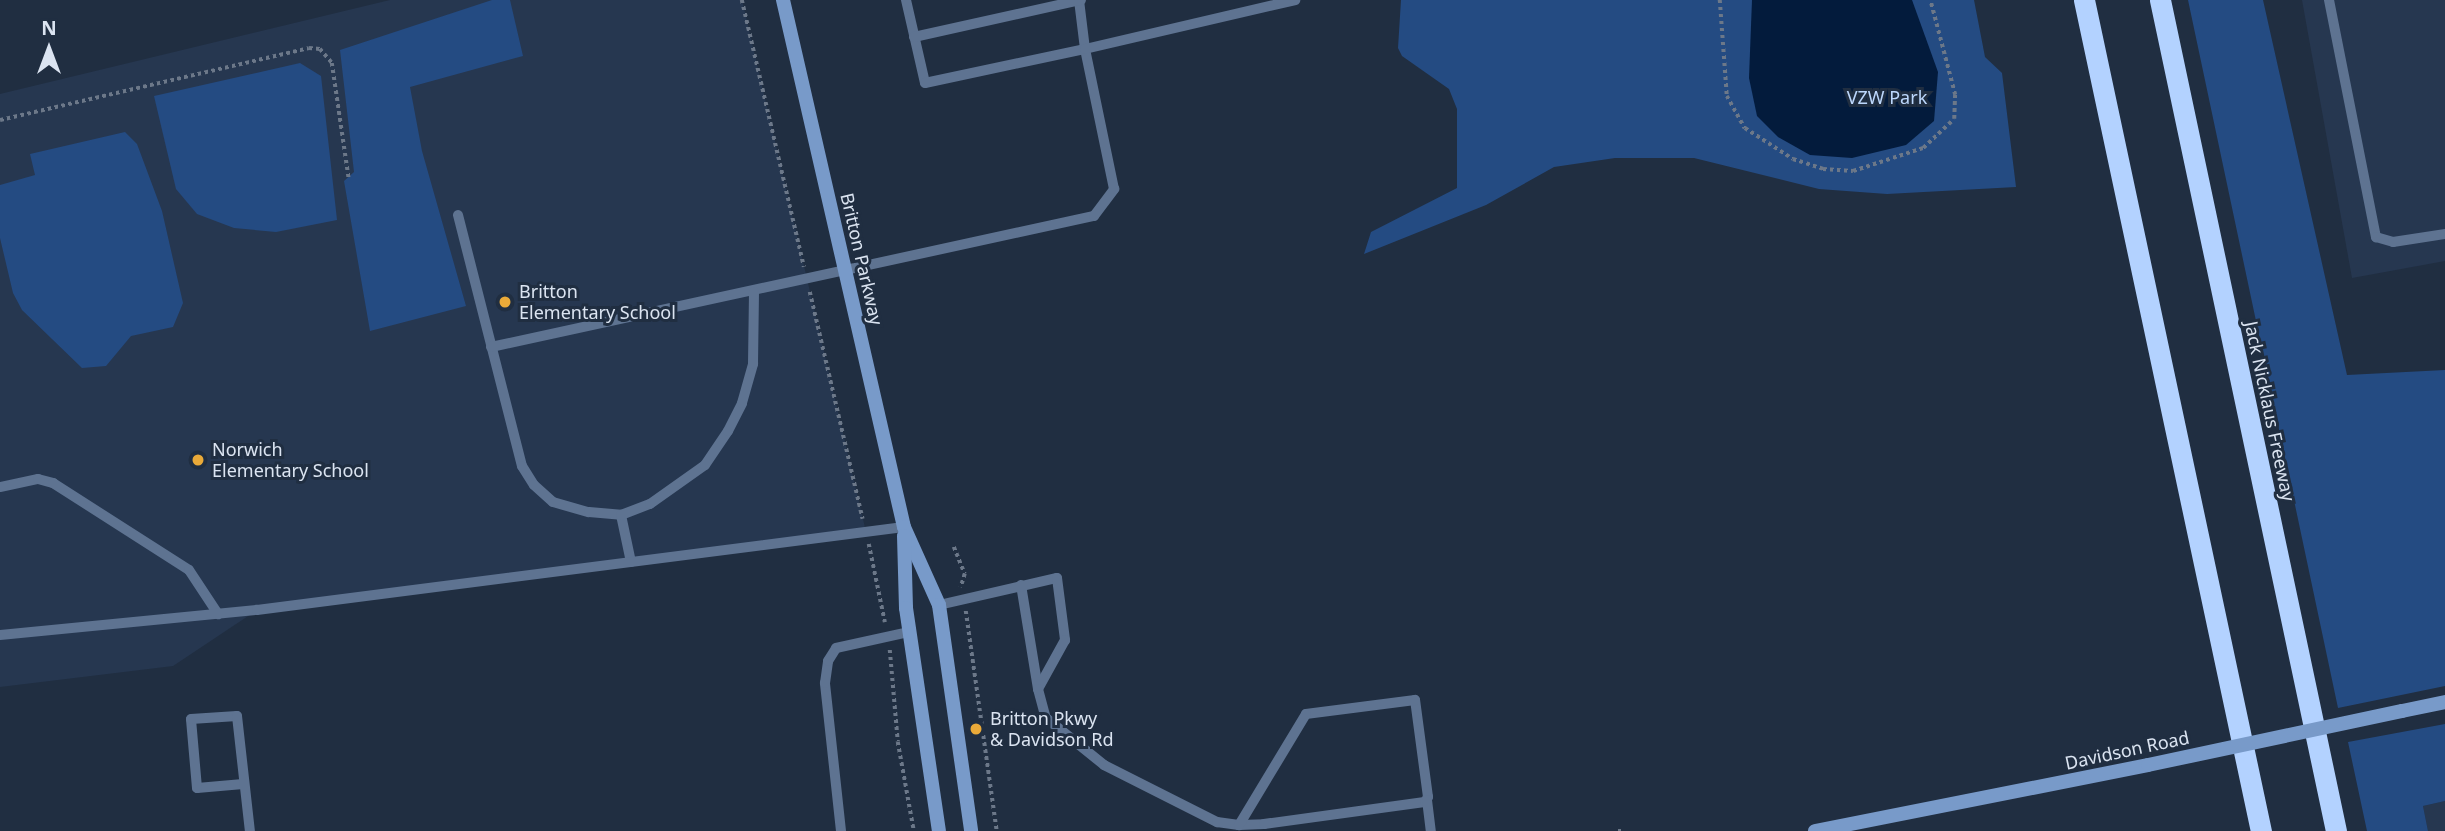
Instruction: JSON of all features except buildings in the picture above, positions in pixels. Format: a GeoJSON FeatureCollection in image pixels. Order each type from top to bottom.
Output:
{"type":"FeatureCollection","features":[{"type":"Feature","properties":{"kind":"highway"},"geometry":{"type":"LineString","coordinates":[[2084,0],[2260,831]]}},
{"type":"Feature","properties":{"kind":"highway","name":"Jack Nicklaus Freeway"},"geometry":{"type":"LineString","coordinates":[[2160,0],[2336,831]]}},
{"type":"Feature","properties":{"kind":"main road","name":"Britton Parkway"},"geometry":{"type":"LineString","coordinates":[[783,0],[904,527],[909,632],[939,831]]}},
{"type":"Feature","properties":{"kind":"main road","name":"Britton Parkway"},"geometry":{"type":"LineString","coordinates":[[904,527],[939,605],[971,831]]}},
{"type":"Feature","properties":{"kind":"main road","name":"Davidson Road"},"geometry":{"type":"LineString","coordinates":[[1815,831],[2148,765],[2445,702]]}},
{"type":"Feature","properties":{"kind":"lane"},"geometry":{"type":"LineString","coordinates":[[906,0],[925,83],[1296,0]]}},
{"type":"Feature","properties":{"kind":"lane"},"geometry":{"type":"LineString","coordinates":[[491,347],[1094,216],[1114,189],[1085,49],[1080,0],[915,37]]}},
{"type":"Feature","properties":{"kind":"lane"},"geometry":{"type":"LineString","coordinates":[[2329,0],[2376,237],[2393,242],[2445,234]]}},
{"type":"Feature","properties":{"kind":"lane"},"geometry":{"type":"LineString","coordinates":[[458,215],[522,466],[534,485],[553,502],[621,515],[650,504],[705,465],[728,431],[742,403],[753,364],[754,292]]}},
{"type":"Feature","properties":{"kind":"lane"},"geometry":{"type":"LineString","coordinates":[[0,487],[38,480],[53,483],[189,570],[218,614]]}},
{"type":"Feature","properties":{"kind":"lane"},"geometry":{"type":"LineString","coordinates":[[621,515],[631,562]]}},
{"type":"Feature","properties":{"kind":"lane"},"geometry":{"type":"LineString","coordinates":[[0,635],[218,614],[904,527]]}},
{"type":"Feature","properties":{"kind":"lane"},"geometry":{"type":"LineString","coordinates":[[939,605],[1058,579],[1065,640],[1038,689]]}},
{"type":"Feature","properties":{"kind":"lane"},"geometry":{"type":"LineString","coordinates":[[1021,585],[1038,689],[1046,718],[1104,765],[1217,822],[1239,825],[1427,800]]}},
{"type":"Feature","properties":{"kind":"lane"},"geometry":{"type":"LineString","coordinates":[[841,831],[825,683],[828,661],[836,648],[909,632]]}},
{"type":"Feature","properties":{"kind":"lane"},"geometry":{"type":"LineString","coordinates":[[1239,825],[1306,714],[1412,697],[1431,831]]}},
{"type":"Feature","properties":{"kind":"lane"},"geometry":{"type":"LineString","coordinates":[[243,784],[197,788],[191,719],[237,716],[250,831]]}},
{"type":"Feature","properties":{"kind":"path"},"geometry":{"type":"LineString","coordinates":[[742,0],[888,635],[898,742],[914,831]]}},
{"type":"Feature","properties":{"kind":"path"},"geometry":{"type":"LineString","coordinates":[[1720,0],[1727,96],[1745,128],[1793,159],[1823,169],[1853,171],[1923,148],[1954,119],[1955,95],[1930,0]]}},
{"type":"Feature","properties":{"kind":"path"},"geometry":{"type":"LineString","coordinates":[[0,120],[309,48],[320,49],[332,63],[349,180]]}},
{"type":"Feature","properties":{"kind":"path"},"geometry":{"type":"LineString","coordinates":[[954,547],[965,574],[963,599],[997,831]]}},
{"type":"Feature","properties":{"kind":"shaded area","name":"Britton Elementary School"},"geometry":{"type":"Polygon","coordinates":[[[390,0],[742,0],[866,532],[257,610],[173,666],[0,687],[0,94],[390,0]]]}},
{"type":"Feature","properties":{"kind":"shaded area"},"geometry":{"type":"Polygon","coordinates":[[[1752,0],[1912,0],[1938,72],[1934,121],[1906,145],[1852,158],[1810,155],[1778,137],[1757,116],[1749,78],[1752,0]]]}},
{"type":"Feature","properties":{"kind":"shaded area"},"geometry":{"type":"Polygon","coordinates":[[[2302,0],[2445,0],[2445,261],[2352,278],[2302,0]]]}},
{"type":"Feature","properties":{"kind":"shaded area"},"geometry":{"type":"Polygon","coordinates":[[[2445,801],[2445,831],[2428,831],[2423,806],[2445,801]]]}},
{"type":"Feature","properties":{"kind":"green space"},"geometry":{"type":"Polygon","coordinates":[[[492,0],[510,0],[523,56],[410,87],[422,151],[466,306],[370,331],[344,181],[354,172],[340,50],[492,0]]]}},
{"type":"Feature","properties":{"kind":"green space","name":"VZW Park"},"geometry":{"type":"Polygon","coordinates":[[[1401,0],[1974,0],[1985,57],[2002,73],[2016,187],[1887,194],[1819,189],[1694,158],[1615,158],[1554,167],[1486,205],[1364,254],[1371,232],[1457,188],[1457,109],[1449,89],[1402,56],[1398,48],[1401,0]]]}},
{"type":"Feature","properties":{"kind":"green space"},"geometry":{"type":"Polygon","coordinates":[[[2188,0],[2263,0],[2347,375],[2445,370],[2445,686],[2338,708],[2188,0]]]}},
{"type":"Feature","properties":{"kind":"green space"},"geometry":{"type":"Polygon","coordinates":[[[300,63],[321,76],[337,220],[276,232],[234,228],[197,214],[176,189],[154,96],[300,63]]]}},
{"type":"Feature","properties":{"kind":"green space"},"geometry":{"type":"Polygon","coordinates":[[[125,132],[137,144],[162,211],[183,303],[173,327],[131,336],[106,366],[82,368],[22,310],[13,293],[0,238],[0,185],[35,175],[30,154],[125,132]]]}},
{"type":"Feature","properties":{"kind":"green space"},"geometry":{"type":"Polygon","coordinates":[[[2445,724],[2445,801],[2423,806],[2428,831],[2367,831],[2348,742],[2445,724]]]}},
{"type":"Feature","properties":{"kind":"place","name":"Britton Elementary School"},"geometry":{"type":"Point","coordinates":[505,302]}},
{"type":"Feature","properties":{"kind":"place","name":"Norwich Elementary School"},"geometry":{"type":"Point","coordinates":[198,460]}},
{"type":"Feature","properties":{"kind":"place","name":"Britton Pkwy & Davidson Rd"},"geometry":{"type":"Point","coordinates":[976,729]}}]}
